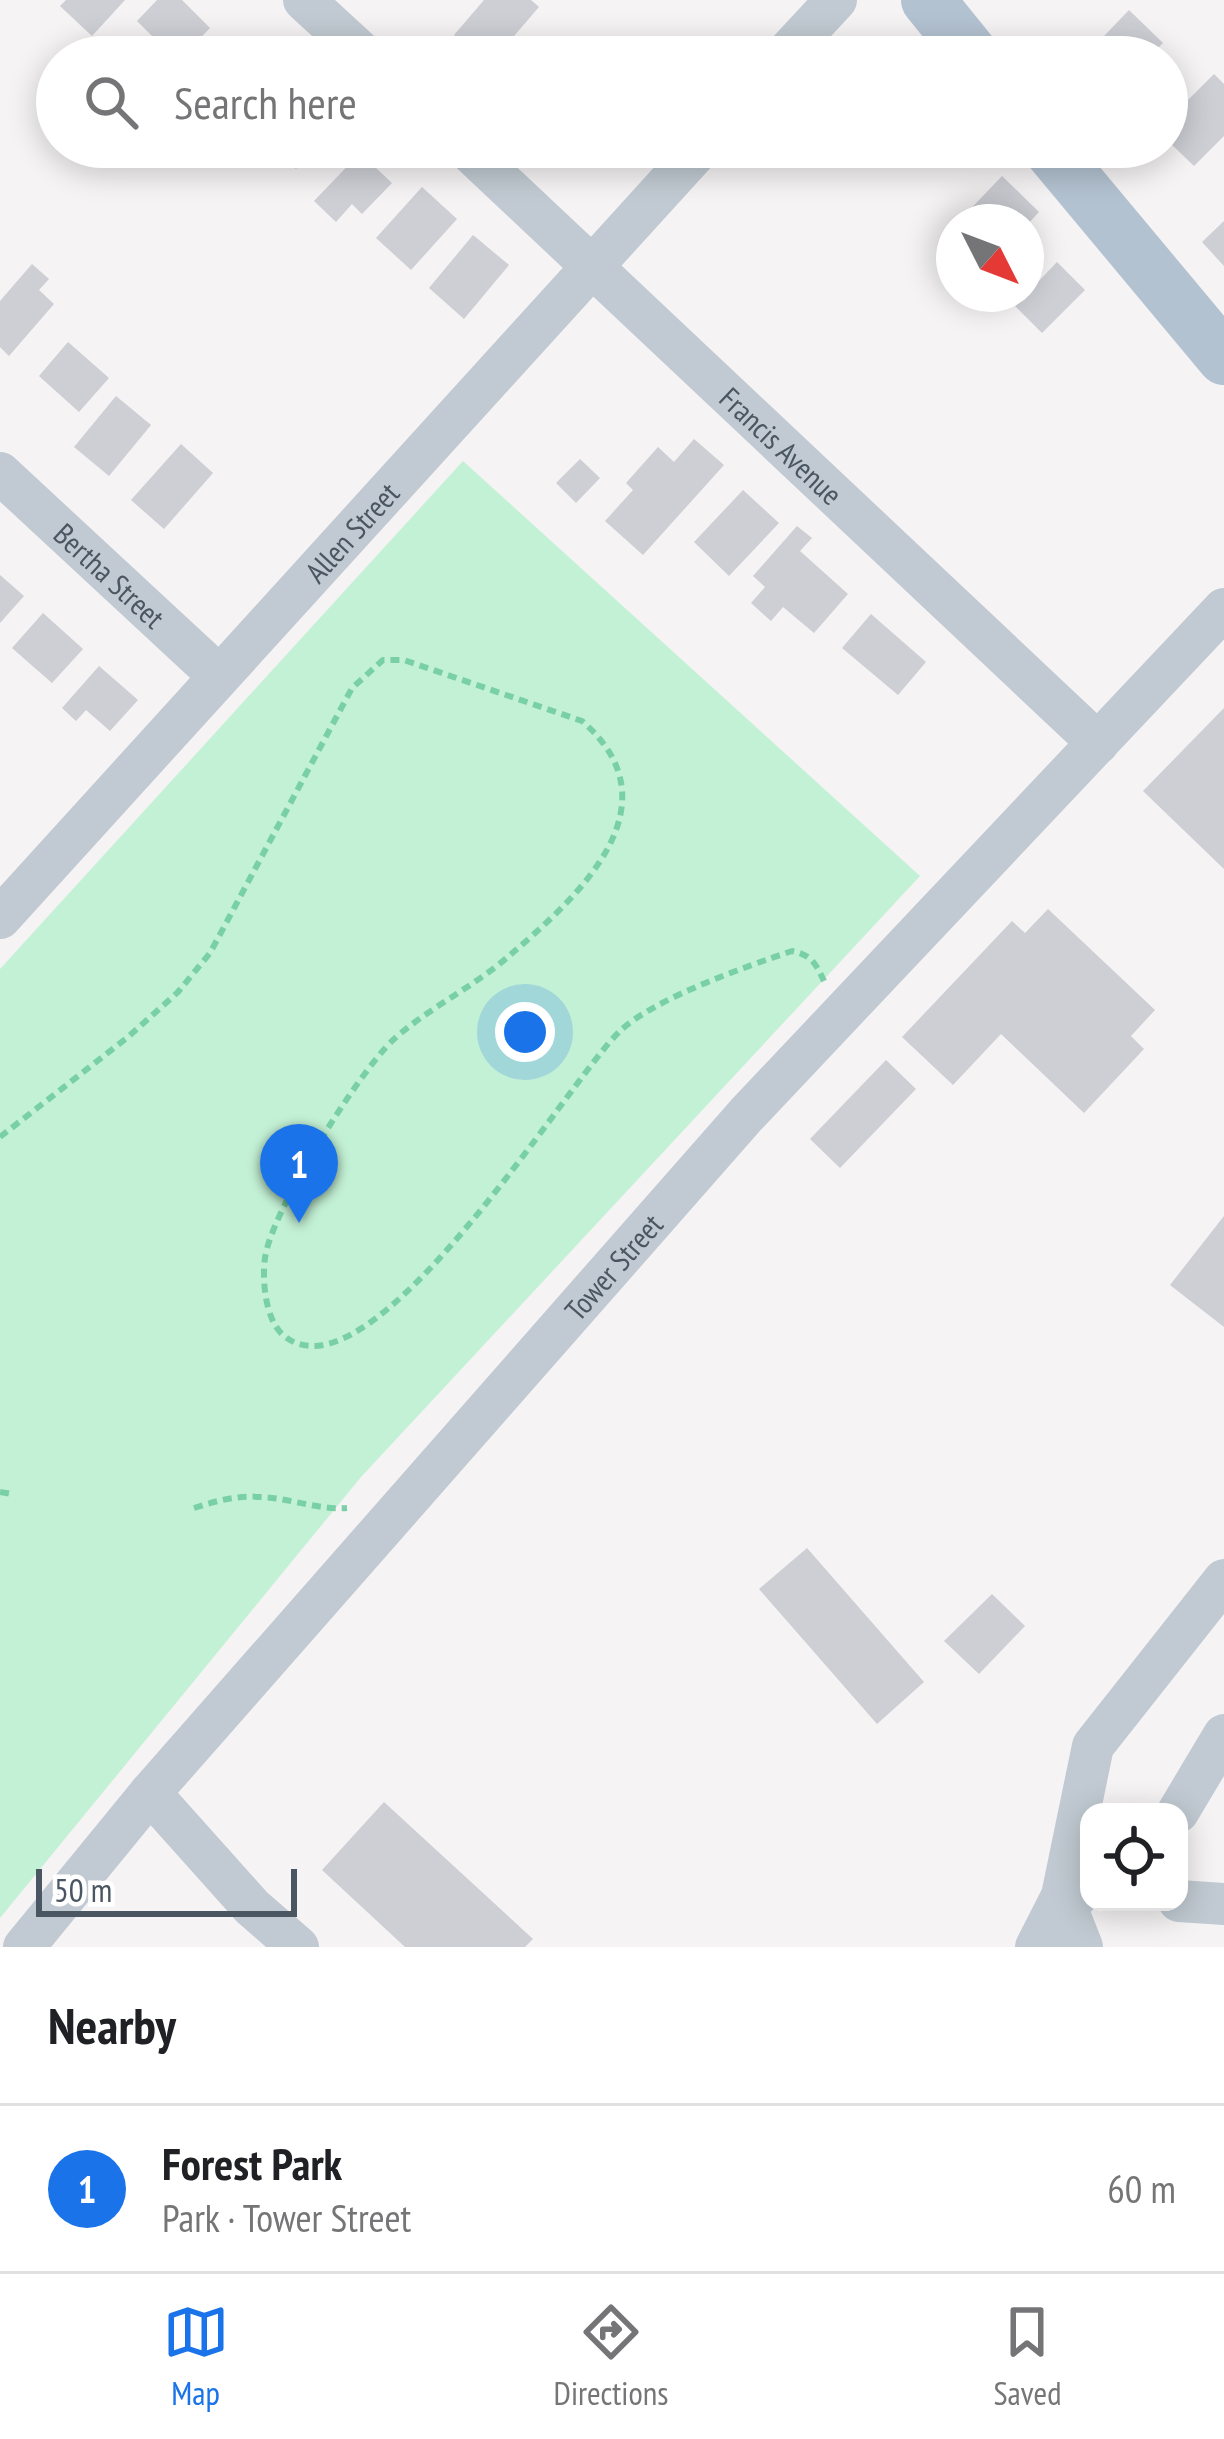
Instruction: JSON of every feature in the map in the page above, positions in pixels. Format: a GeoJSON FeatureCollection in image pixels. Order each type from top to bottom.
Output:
{"type":"FeatureCollection","features":[{"type":"Feature","properties":{"kind":"main road"},"geometry":{"type":"LineString","coordinates":[[928,0],[957,36]]}},
{"type":"Feature","properties":{"kind":"main road"},"geometry":{"type":"LineString","coordinates":[[1066,168],[1224,358]]}},
{"type":"Feature","properties":{"kind":"street"},"geometry":{"type":"LineString","coordinates":[[304,0],[343,36]]}},
{"type":"Feature","properties":{"kind":"street"},"geometry":{"type":"LineString","coordinates":[[803,36],[836,0]]}},
{"type":"Feature","properties":{"kind":"street","name":"Francis Avenue"},"geometry":{"type":"LineString","coordinates":[[488,168],[1098,743]]}},
{"type":"Feature","properties":{"kind":"street","name":"Allen Street"},"geometry":{"type":"LineString","coordinates":[[0,918],[682,168]]}},
{"type":"Feature","properties":{"kind":"street","name":"Bertha Street"},"geometry":{"type":"LineString","coordinates":[[0,472],[219,676]]}},
{"type":"Feature","properties":{"kind":"street","name":"Tower Street"},"geometry":{"type":"LineString","coordinates":[[24,1947],[150,1792],[746,1115],[1224,609]]}},
{"type":"Feature","properties":{"kind":"street"},"geometry":{"type":"LineString","coordinates":[[1082,1947],[1075,1897],[1093,1746],[1224,1580]]}},
{"type":"Feature","properties":{"kind":"street"},"geometry":{"type":"LineString","coordinates":[[1183,1803],[1224,1736]]}},
{"type":"Feature","properties":{"kind":"street"},"geometry":{"type":"LineString","coordinates":[[150,1792],[252,1907],[298,1947]]}},
{"type":"Feature","properties":{"kind":"street"},"geometry":{"type":"LineString","coordinates":[[1036,1947],[1075,1897]]}},
{"type":"Feature","properties":{"kind":"street"},"geometry":{"type":"LineString","coordinates":[[1188,1902],[1224,1904]]}},
{"type":"Feature","properties":{"kind":"path"},"geometry":{"type":"LineString","coordinates":[[0,1137],[128,1037],[178,992],[210,953],[352,688],[383,660],[404,659],[582,721],[616,761],[623,785],[621,815],[614,843],[509,957],[395,1038],[375,1059],[291,1189],[265,1256],[266,1294],[272,1319],[283,1335],[320,1347],[377,1317],[483,1209],[598,1052],[624,1026],[657,1006],[792,951],[806,953],[826,984]]}},
{"type":"Feature","properties":{"kind":"path"},"geometry":{"type":"LineString","coordinates":[[0,1492],[12,1494]]}},
{"type":"Feature","properties":{"kind":"path"},"geometry":{"type":"LineString","coordinates":[[194,1508],[226,1498],[262,1496],[326,1509],[348,1508]]}},
{"type":"Feature","properties":{"kind":"green space"},"geometry":{"type":"Polygon","coordinates":[[[463,461],[920,876],[361,1477],[0,1918],[0,969],[463,461]]]}},
{"type":"Feature","properties":{"kind":"building"},"geometry":{"type":"Polygon","coordinates":[[[66,0],[125,0],[92,36],[60,6],[66,0]]]}},
{"type":"Feature","properties":{"kind":"building"},"geometry":{"type":"Polygon","coordinates":[[[157,0],[182,0],[210,28],[202,36],[152,36],[137,21],[157,0]]]}},
{"type":"Feature","properties":{"kind":"building"},"geometry":{"type":"Polygon","coordinates":[[[484,0],[531,0],[539,7],[514,36],[454,35],[484,0]]]}},
{"type":"Feature","properties":{"kind":"building"},"geometry":{"type":"Polygon","coordinates":[[[1129,10],[1156,36],[1104,36],[1129,10]]]}},
{"type":"Feature","properties":{"kind":"building"},"geometry":{"type":"Polygon","coordinates":[[[1214,74],[1224,84],[1224,136],[1194,166],[1188,160],[1188,100],[1214,74]]]}},
{"type":"Feature","properties":{"kind":"building"},"geometry":{"type":"Polygon","coordinates":[[[346,168],[376,168],[392,183],[362,214],[352,204],[336,222],[314,201],[346,168]]]}},
{"type":"Feature","properties":{"kind":"building"},"geometry":{"type":"Polygon","coordinates":[[[1002,176],[1031,204],[975,204],[1002,176]]]}},
{"type":"Feature","properties":{"kind":"building"},"geometry":{"type":"Polygon","coordinates":[[[422,187],[457,219],[411,270],[376,238],[422,187]]]}},
{"type":"Feature","properties":{"kind":"building"},"geometry":{"type":"Polygon","coordinates":[[[1224,221],[1224,266],[1202,242],[1224,221]]]}},
{"type":"Feature","properties":{"kind":"building"},"geometry":{"type":"Polygon","coordinates":[[[473,235],[509,265],[464,319],[429,288],[473,235]]]}},
{"type":"Feature","properties":{"kind":"building"},"geometry":{"type":"Polygon","coordinates":[[[1057,262],[1085,290],[1042,333],[1021,312],[1044,312],[1044,276],[1057,262]]]}},
{"type":"Feature","properties":{"kind":"building"},"geometry":{"type":"Polygon","coordinates":[[[32,264],[49,279],[39,290],[54,304],[9,356],[0,347],[0,301],[32,264]]]}},
{"type":"Feature","properties":{"kind":"building"},"geometry":{"type":"Polygon","coordinates":[[[68,342],[109,378],[79,412],[39,376],[68,342]]]}},
{"type":"Feature","properties":{"kind":"building"},"geometry":{"type":"Polygon","coordinates":[[[116,396],[151,425],[109,476],[74,447],[116,396]]]}},
{"type":"Feature","properties":{"kind":"building"},"geometry":{"type":"Polygon","coordinates":[[[694,439],[724,465],[643,555],[605,521],[633,490],[626,483],[658,447],[674,462],[694,439]]]}},
{"type":"Feature","properties":{"kind":"building"},"geometry":{"type":"Polygon","coordinates":[[[181,444],[213,473],[164,529],[131,500],[181,444]]]}},
{"type":"Feature","properties":{"kind":"building"},"geometry":{"type":"Polygon","coordinates":[[[580,459],[600,478],[576,503],[556,483],[580,459]]]}},
{"type":"Feature","properties":{"kind":"building"},"geometry":{"type":"Polygon","coordinates":[[[743,490],[779,523],[729,576],[694,542],[743,490]]]}},
{"type":"Feature","properties":{"kind":"building"},"geometry":{"type":"Polygon","coordinates":[[[797,526],[812,538],[800,551],[848,594],[814,633],[783,607],[771,621],[751,603],[765,587],[753,576],[797,526]]]}},
{"type":"Feature","properties":{"kind":"building"},"geometry":{"type":"Polygon","coordinates":[[[0,575],[24,596],[0,623],[0,575]]]}},
{"type":"Feature","properties":{"kind":"building"},"geometry":{"type":"Polygon","coordinates":[[[43,613],[83,649],[52,683],[12,648],[43,613]]]}},
{"type":"Feature","properties":{"kind":"building"},"geometry":{"type":"Polygon","coordinates":[[[871,614],[926,662],[898,695],[842,648],[871,614]]]}},
{"type":"Feature","properties":{"kind":"building"},"geometry":{"type":"Polygon","coordinates":[[[99,666],[138,700],[110,731],[86,710],[76,721],[62,708],[99,666]]]}},
{"type":"Feature","properties":{"kind":"building"},"geometry":{"type":"Polygon","coordinates":[[[1224,708],[1224,869],[1143,791],[1224,708]]]}},
{"type":"Feature","properties":{"kind":"building"},"geometry":{"type":"Polygon","coordinates":[[[1048,909],[1155,1010],[1131,1036],[1144,1049],[1084,1113],[1001,1034],[953,1085],[902,1037],[1012,921],[1025,933],[1048,909]]]}},
{"type":"Feature","properties":{"kind":"building"},"geometry":{"type":"Polygon","coordinates":[[[886,1060],[916,1089],[840,1168],[810,1139],[886,1060]]]}},
{"type":"Feature","properties":{"kind":"building"},"geometry":{"type":"Polygon","coordinates":[[[1224,1216],[1224,1327],[1170,1285],[1224,1216]]]}},
{"type":"Feature","properties":{"kind":"building"},"geometry":{"type":"Polygon","coordinates":[[[807,1548],[924,1682],[877,1724],[759,1589],[807,1548]]]}},
{"type":"Feature","properties":{"kind":"building"},"geometry":{"type":"Polygon","coordinates":[[[992,1594],[1025,1626],[979,1674],[944,1641],[992,1594]]]}},
{"type":"Feature","properties":{"kind":"building"},"geometry":{"type":"Polygon","coordinates":[[[384,1802],[533,1939],[525,1947],[405,1947],[322,1870],[384,1802]]]}},
{"type":"Feature","properties":{"kind":"place","name":"Forest Park"},"geometry":{"type":"Point","coordinates":[299,1223]}}]}
